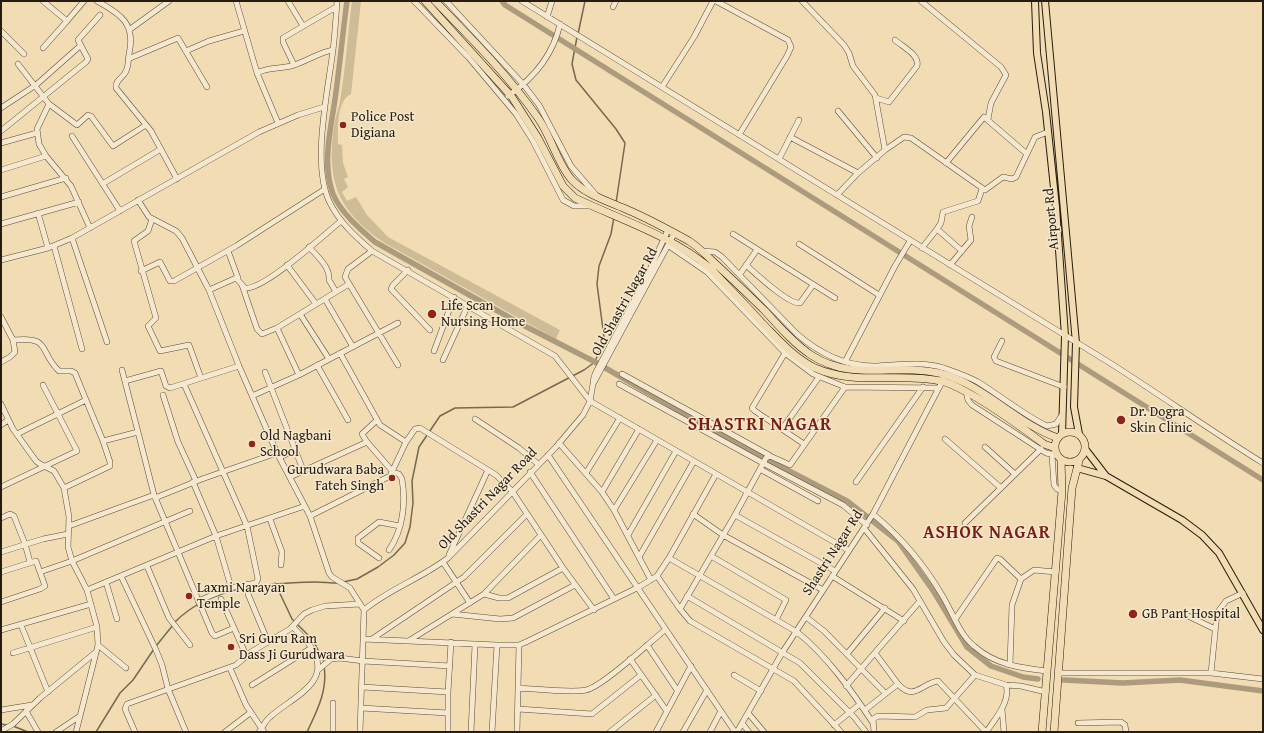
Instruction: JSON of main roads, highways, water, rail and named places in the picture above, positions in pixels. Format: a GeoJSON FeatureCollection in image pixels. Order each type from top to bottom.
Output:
{"type":"FeatureCollection","features":[{"type":"Feature","properties":{"kind":"highway"},"geometry":{"type":"LineString","coordinates":[[425,1],[507,97],[538,138],[563,186],[575,198],[592,207],[622,218],[686,250],[710,268],[787,348],[815,367],[852,377],[877,379],[910,377],[966,392],[1044,444],[1066,462],[1078,464]]}},
{"type":"Feature","properties":{"kind":"highway"},"geometry":{"type":"LineString","coordinates":[[435,1],[520,87],[542,123],[572,180],[598,197],[626,209],[690,242],[702,251],[793,340],[810,354],[827,364],[859,371],[902,370],[938,373],[958,379],[996,401],[1043,433],[1060,436],[1070,432],[1079,434],[1086,444],[1086,450],[1078,464],[1072,488],[1054,732]]}},
{"type":"Feature","properties":{"kind":"highway"},"geometry":{"type":"LineString","coordinates":[[1042,732],[1062,491],[1056,454],[1060,436]]}},
{"type":"Feature","properties":{"kind":"main road"},"geometry":{"type":"LineString","coordinates":[[1035,1],[1037,53],[1048,132],[1056,207],[1065,336],[1063,412],[1060,436]]}},
{"type":"Feature","properties":{"kind":"main road","name":"Airport Rd"},"geometry":{"type":"LineString","coordinates":[[1045,1],[1076,343],[1074,407],[1079,434]]}},
{"type":"Feature","properties":{"kind":"main road"},"geometry":{"type":"LineString","coordinates":[[1086,450],[1106,476]]}},
{"type":"Feature","properties":{"kind":"main road"},"geometry":{"type":"LineString","coordinates":[[1078,464],[1106,476],[1182,520],[1202,535],[1220,553],[1245,595],[1263,630]]}},
{"type":"Feature","properties":{"kind":"waterway"},"geometry":{"type":"LineString","coordinates":[[347,1],[328,143],[328,169],[333,194],[336,201],[357,226],[375,242],[521,324],[595,362],[739,445],[847,501],[898,541],[934,592],[967,647],[991,666],[1023,677],[1038,679]]}},
{"type":"Feature","properties":{"kind":"waterway"},"geometry":{"type":"LineString","coordinates":[[502,1],[505,5],[1263,480]]}},
{"type":"Feature","properties":{"kind":"waterway"},"geometry":{"type":"LineString","coordinates":[[578,34],[585,1]]}},
{"type":"Feature","properties":{"kind":"waterway"},"geometry":{"type":"LineString","coordinates":[[577,37],[572,64],[576,80],[616,129],[625,143],[616,203]]}},
{"type":"Feature","properties":{"kind":"waterway"},"geometry":{"type":"LineString","coordinates":[[343,582],[357,579],[378,567],[394,555],[405,543],[410,527],[413,503],[412,481],[419,447],[440,416],[455,408],[513,407],[584,370],[595,362],[604,337],[597,284],[599,266],[611,234],[614,217]]}},
{"type":"Feature","properties":{"kind":"waterway"},"geometry":{"type":"LineString","coordinates":[[175,622],[189,610],[205,601],[222,594],[241,589],[279,584],[316,582],[337,583]]}},
{"type":"Feature","properties":{"kind":"waterway"},"geometry":{"type":"LineString","coordinates":[[275,583],[292,619],[313,640],[324,662]]}},
{"type":"Feature","properties":{"kind":"waterway"},"geometry":{"type":"LineString","coordinates":[[156,646],[173,625]]}},
{"type":"Feature","properties":{"kind":"waterway"},"geometry":{"type":"LineString","coordinates":[[96,732],[120,693],[133,680],[154,649]]}},
{"type":"Feature","properties":{"kind":"waterway"},"geometry":{"type":"LineString","coordinates":[[307,732],[321,700],[325,675],[324,666]]}},
{"type":"Feature","properties":{"kind":"waterway"},"geometry":{"type":"LineString","coordinates":[[1064,680],[1123,683],[1180,680],[1263,691]]}},
{"type":"Feature","properties":{"kind":"waterway"},"geometry":{"type":"LineString","coordinates":[[1,724],[7,725]]}},
{"type":"Feature","properties":{"kind":"waterway"},"geometry":{"type":"LineString","coordinates":[[13,726],[28,732]]}},
{"type":"Feature","properties":{"kind":"place","name":"Police Post Digiana"},"geometry":{"type":"Point","coordinates":[343,125]}},
{"type":"Feature","properties":{"kind":"place","name":"Life Scan Nursing Home"},"geometry":{"type":"Point","coordinates":[432,314]}},
{"type":"Feature","properties":{"kind":"place","name":"Dr. Dogra Skin Clinic"},"geometry":{"type":"Point","coordinates":[1121,420]}},
{"type":"Feature","properties":{"kind":"place","name":"Old Nagbani School"},"geometry":{"type":"Point","coordinates":[252,444]}},
{"type":"Feature","properties":{"kind":"place","name":"Gurudwara Baba Fateh Singh"},"geometry":{"type":"Point","coordinates":[392,478]}},
{"type":"Feature","properties":{"kind":"place","name":"Laxmi Narayan Temple"},"geometry":{"type":"Point","coordinates":[189,596]}},
{"type":"Feature","properties":{"kind":"place","name":"GB Pant Hospital"},"geometry":{"type":"Point","coordinates":[1133,614]}},
{"type":"Feature","properties":{"kind":"place","name":"Sri Guru Ram Dass Ji Gurudwara"},"geometry":{"type":"Point","coordinates":[231,647]}},
{"type":"Feature","properties":{"kind":"district","name":"SHASTRI NAGAR"},"geometry":{"type":"Point","coordinates":[760,425]}},
{"type":"Feature","properties":{"kind":"district","name":"ASHOK NAGAR"},"geometry":{"type":"Point","coordinates":[987,533]}}]}
